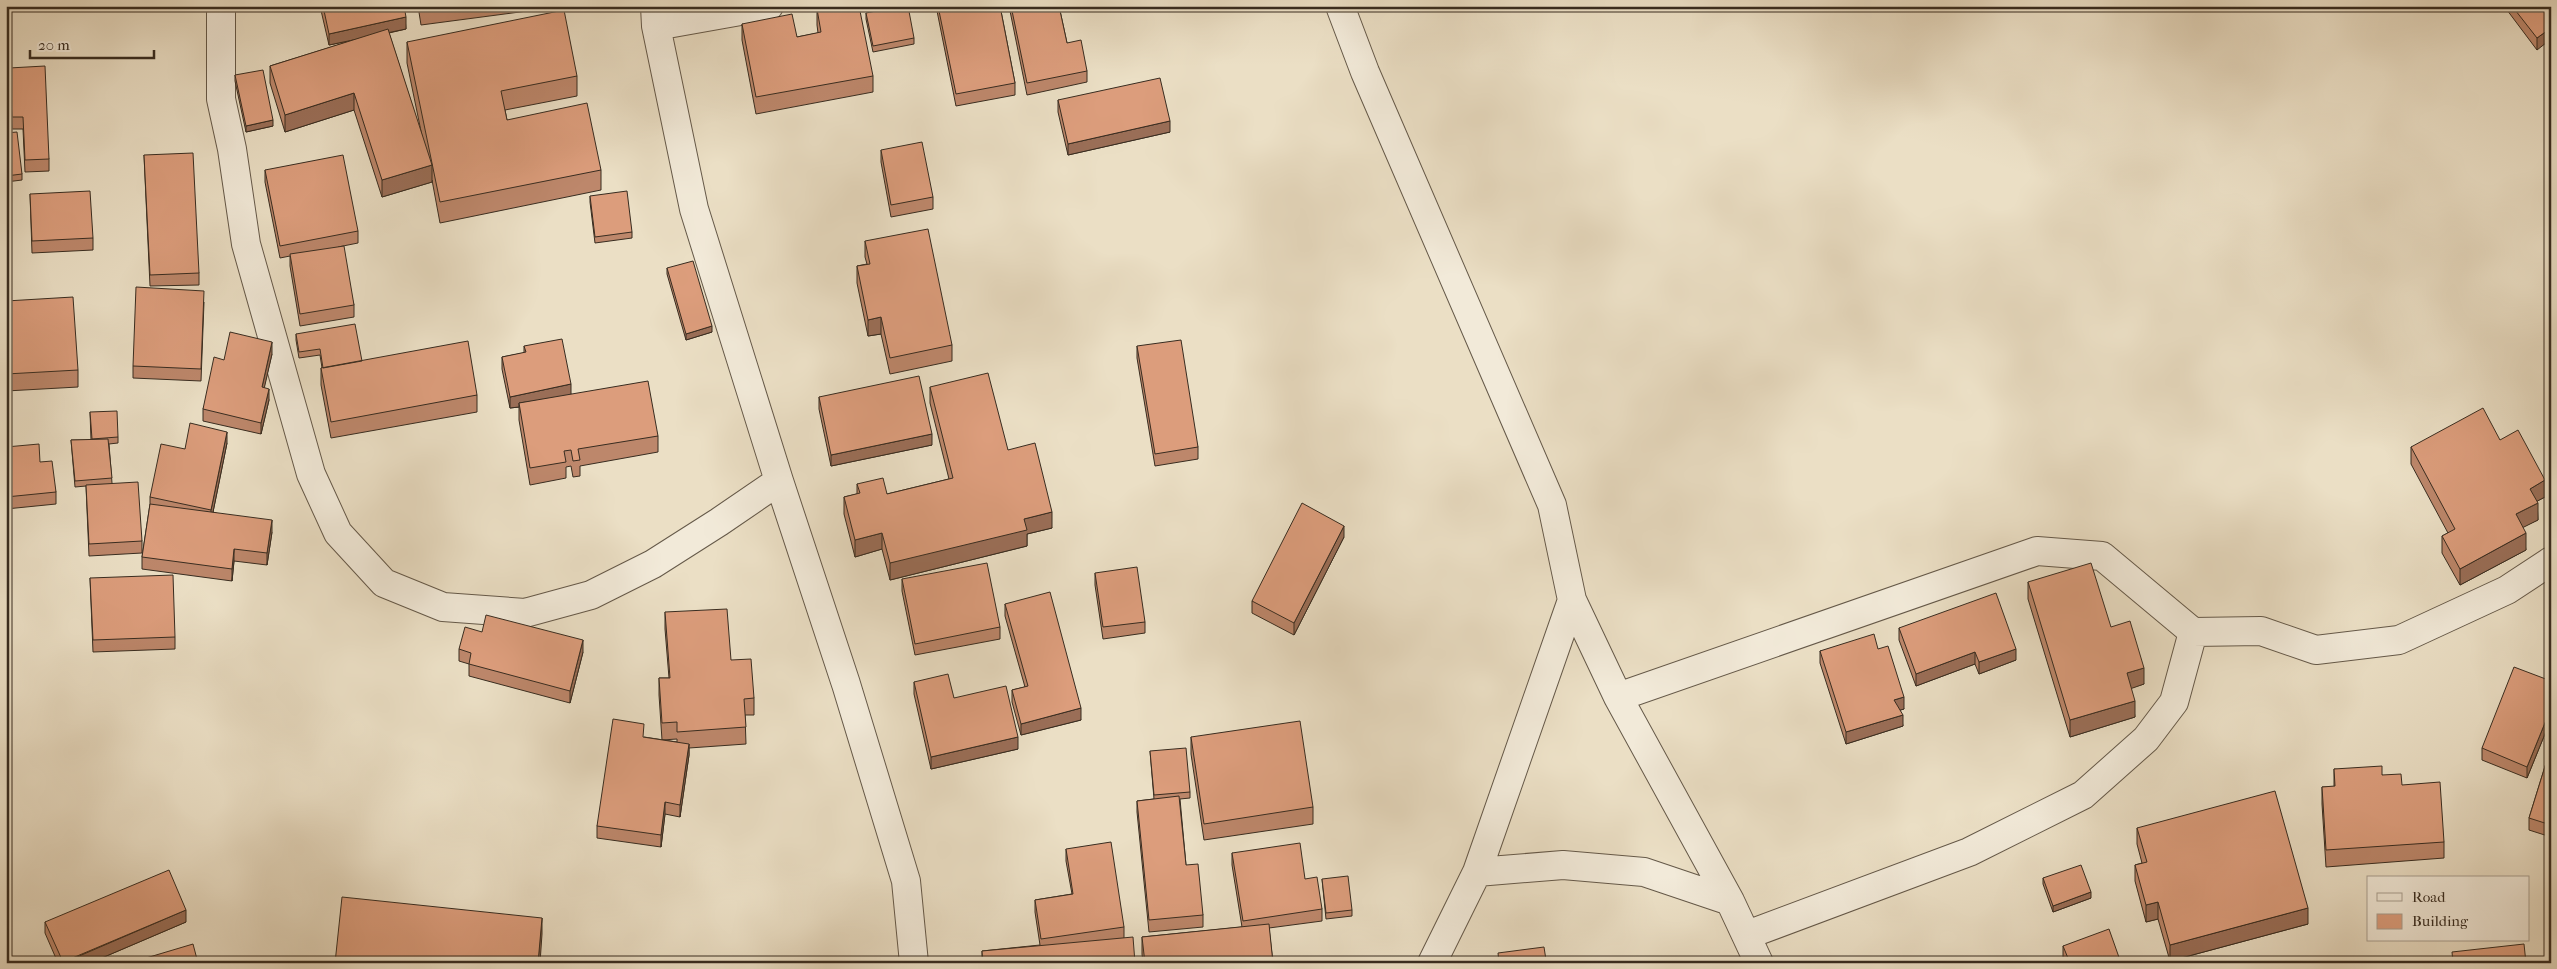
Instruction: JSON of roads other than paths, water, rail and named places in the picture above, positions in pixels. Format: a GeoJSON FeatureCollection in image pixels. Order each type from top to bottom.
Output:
{"type":"FeatureCollection","features":[{"type":"Feature","properties":{"kind":"street"},"geometry":{"type":"LineString","coordinates":[[221,6],[221,99],[232,149],[246,244],[311,474],[338,533],[384,583],[443,606],[525,613],[591,595],[653,564],[779,481]]}},
{"type":"Feature","properties":{"kind":"street"},"geometry":{"type":"LineString","coordinates":[[769,6],[655,16],[694,209],[779,481],[846,684],[906,881],[914,963]]}},
{"type":"Feature","properties":{"kind":"street"},"geometry":{"type":"LineString","coordinates":[[1340,6],[1365,72],[1552,505],[1572,600],[1618,697],[1730,901],[1759,963]]}},
{"type":"Feature","properties":{"kind":"street"},"geometry":{"type":"LineString","coordinates":[[1618,697],[2037,551],[2102,556],[2193,632],[2261,631],[2316,650],[2399,640],[2507,590],[2551,561]]}},
{"type":"Feature","properties":{"kind":"street"},"geometry":{"type":"LineString","coordinates":[[1432,963],[1477,872],[1572,600]]}},
{"type":"Feature","properties":{"kind":"street"},"geometry":{"type":"LineString","coordinates":[[1747,934],[1969,852],[2083,795],[2146,739],[2174,702],[2193,632]]}},
{"type":"Feature","properties":{"kind":"street"},"geometry":{"type":"LineString","coordinates":[[1477,872],[1563,865],[1644,872],[1730,901]]}}]}
